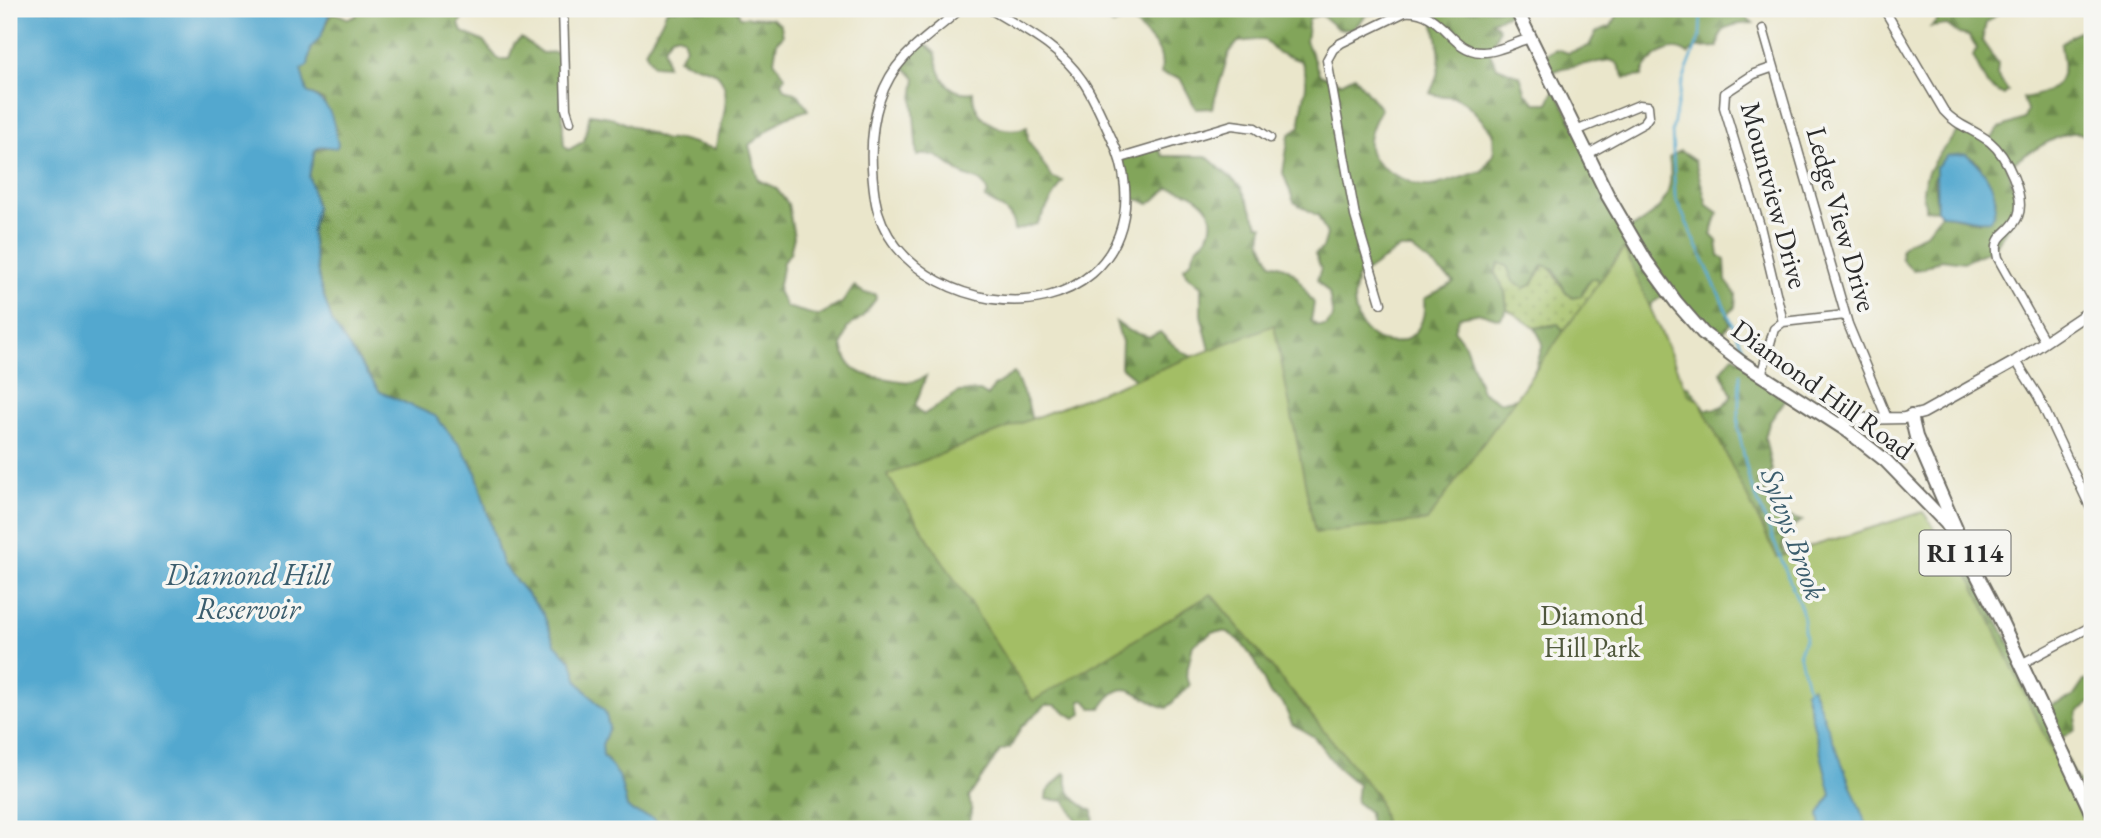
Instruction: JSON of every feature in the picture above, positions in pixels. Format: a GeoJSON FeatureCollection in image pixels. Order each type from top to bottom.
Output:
{"type":"FeatureCollection","features":[{"type":"Feature","properties":{"kind":"main road","name":"Diamond Hill Road"},"geometry":{"type":"LineString","coordinates":[[1516,9],[1627,231],[1664,286],[1703,332],[1744,365],[1837,424],[1886,461],[1916,488],[1962,546],[2092,814]]}},
{"type":"Feature","properties":{"kind":"main road"},"geometry":{"type":"LineString","coordinates":[[1911,416],[1916,437],[1962,546]]}},
{"type":"Feature","properties":{"kind":"street"},"geometry":{"type":"LineString","coordinates":[[563,9],[566,109],[570,122]]}},
{"type":"Feature","properties":{"kind":"street"},"geometry":{"type":"LineString","coordinates":[[960,9],[897,66],[885,85],[874,115],[876,206],[887,234],[904,258],[941,283],[996,297],[1035,298],[1071,287],[1106,257],[1121,230],[1127,200],[1121,158],[1089,93],[1068,63],[1050,47],[990,9]]}},
{"type":"Feature","properties":{"kind":"street"},"geometry":{"type":"LineString","coordinates":[[1884,9],[1944,111],[1952,120],[1992,143],[2010,173],[2021,205],[2016,220],[1999,238],[1996,247],[1998,258],[2045,342]]}},
{"type":"Feature","properties":{"kind":"street"},"geometry":{"type":"LineString","coordinates":[[1381,303],[1355,216],[1327,60],[1333,49],[1405,12],[1417,11],[1432,17],[1451,37],[1472,50],[1483,52],[1530,38]]}},
{"type":"Feature","properties":{"kind":"street","name":"Ledge View Drive"},"geometry":{"type":"LineString","coordinates":[[1763,29],[1845,315],[1887,418]]}},
{"type":"Feature","properties":{"kind":"street","name":"Mountview Drive"},"geometry":{"type":"LineString","coordinates":[[1774,68],[1736,84],[1725,93],[1724,107],[1760,226],[1783,322]]}},
{"type":"Feature","properties":{"kind":"street"},"geometry":{"type":"LineString","coordinates":[[1576,131],[1639,105],[1648,106],[1649,116],[1644,123],[1588,154]]}},
{"type":"Feature","properties":{"kind":"street"},"geometry":{"type":"LineString","coordinates":[[1121,158],[1232,125],[1255,128],[1270,138]]}},
{"type":"Feature","properties":{"kind":"street"},"geometry":{"type":"LineString","coordinates":[[1837,424],[1853,419],[1911,416],[1933,408],[2016,361],[2092,310]]}},
{"type":"Feature","properties":{"kind":"street"},"geometry":{"type":"LineString","coordinates":[[1761,376],[1774,330],[1783,322],[1845,315]]}},
{"type":"Feature","properties":{"kind":"street"},"geometry":{"type":"LineString","coordinates":[[2016,361],[2038,396],[2092,512]]}},
{"type":"Feature","properties":{"kind":"street"},"geometry":{"type":"LineString","coordinates":[[2021,664],[2092,626]]}},
{"type":"Feature","properties":{"kind":"green space"},"geometry":{"type":"Polygon","coordinates":[[[356,9],[467,9],[459,24],[462,32],[483,41],[498,59],[509,59],[514,44],[521,38],[542,53],[562,52],[563,132],[564,145],[568,150],[584,141],[590,114],[610,117],[665,140],[679,139],[715,149],[726,98],[721,79],[710,70],[678,59],[686,47],[683,38],[678,35],[671,37],[664,48],[667,66],[653,65],[645,51],[667,9],[737,9],[740,17],[771,18],[781,25],[783,36],[777,42],[774,61],[785,76],[782,82],[785,89],[799,95],[808,110],[786,117],[749,145],[758,180],[776,188],[788,204],[794,237],[790,253],[783,262],[778,291],[786,307],[818,316],[842,303],[854,286],[864,293],[875,294],[876,299],[862,317],[847,328],[842,346],[845,356],[855,370],[907,382],[926,376],[915,406],[923,415],[959,392],[980,391],[988,396],[994,386],[1014,373],[1028,404],[1034,430],[1138,381],[1121,367],[1122,342],[1116,322],[1129,331],[1150,337],[1160,332],[1177,348],[1190,355],[1203,355],[1210,350],[1201,315],[1201,286],[1186,274],[1184,267],[1208,236],[1211,217],[1208,209],[1195,197],[1169,188],[1149,204],[1141,200],[1127,199],[1121,156],[1156,145],[1163,156],[1206,156],[1241,187],[1258,224],[1263,226],[1261,241],[1271,263],[1293,273],[1314,303],[1311,321],[1318,326],[1326,326],[1333,317],[1329,293],[1317,280],[1321,268],[1315,254],[1323,248],[1327,234],[1318,216],[1294,202],[1283,173],[1289,135],[1300,126],[1306,85],[1301,61],[1276,52],[1264,39],[1238,42],[1229,53],[1212,108],[1196,109],[1180,78],[1161,74],[1159,52],[1139,27],[1128,21],[1113,25],[1099,16],[1100,9],[1375,9],[1377,13],[1366,15],[1354,28],[1338,29],[1321,15],[1309,18],[1306,41],[1320,75],[1341,83],[1354,76],[1381,109],[1369,141],[1372,157],[1387,171],[1399,177],[1414,184],[1430,186],[1482,171],[1494,154],[1493,132],[1468,105],[1456,98],[1430,93],[1440,60],[1430,9],[1516,9],[1517,11],[1492,21],[1499,29],[1490,53],[1497,67],[1520,76],[1526,94],[1535,103],[1548,103],[1555,89],[1628,230],[1649,217],[1663,202],[1670,183],[1669,158],[1680,151],[1695,161],[1707,205],[1718,213],[1711,235],[1717,241],[1719,256],[1725,260],[1726,281],[1736,294],[1735,307],[1727,316],[1730,324],[1715,340],[1667,293],[1651,304],[1650,312],[1683,385],[1690,387],[1705,409],[1724,405],[1732,395],[1721,372],[1733,355],[1790,393],[1769,423],[1765,438],[1772,470],[1766,478],[1759,480],[1774,512],[1802,521],[1787,529],[1782,548],[1790,563],[1810,829],[1370,829],[1369,812],[1356,802],[1358,785],[1337,767],[1314,737],[1292,724],[1283,703],[1270,694],[1255,661],[1239,640],[1227,632],[1213,632],[1193,645],[1186,676],[1190,685],[1167,708],[1125,689],[1110,697],[1101,708],[1092,708],[1085,700],[1080,701],[1082,714],[1075,718],[1055,705],[1046,705],[1022,726],[1010,748],[1000,751],[969,797],[972,813],[967,829],[665,829],[653,818],[633,812],[627,807],[619,776],[603,756],[602,745],[609,727],[605,712],[578,682],[572,662],[555,644],[543,613],[502,564],[476,473],[461,448],[435,416],[380,392],[333,324],[320,285],[311,232],[316,207],[309,176],[315,150],[331,146],[324,101],[307,92],[301,70],[308,65],[311,48],[333,12],[349,19],[356,16],[356,9]],[[1399,249],[1357,278],[1354,303],[1360,323],[1371,335],[1385,342],[1400,341],[1413,334],[1422,320],[1424,299],[1454,282],[1412,249],[1399,249]],[[1499,263],[1495,273],[1505,292],[1507,309],[1500,319],[1481,313],[1459,317],[1454,330],[1465,345],[1482,391],[1499,402],[1517,398],[1536,368],[1543,343],[1535,328],[1558,324],[1578,349],[1600,285],[1597,278],[1590,279],[1581,296],[1574,298],[1566,293],[1554,269],[1543,265],[1532,285],[1524,288],[1513,281],[1507,266],[1499,263]]]}},
{"type":"Feature","properties":{"kind":"green space"},"geometry":{"type":"Polygon","coordinates":[[[1616,9],[1745,9],[1747,18],[1753,23],[1728,27],[1721,34],[1718,47],[1696,48],[1688,54],[1675,49],[1661,53],[1649,63],[1642,76],[1625,78],[1617,63],[1610,60],[1562,68],[1548,74],[1543,55],[1556,49],[1568,53],[1589,46],[1596,32],[1611,26],[1617,16],[1616,9]]]}},
{"type":"Feature","properties":{"kind":"green space"},"geometry":{"type":"Polygon","coordinates":[[[1936,9],[2003,9],[1986,23],[1982,41],[1998,64],[1997,75],[2008,91],[2004,95],[1987,85],[1973,56],[1977,49],[1969,36],[1959,34],[1947,25],[1931,27],[1937,21],[1936,9]]]}},
{"type":"Feature","properties":{"kind":"green space"},"geometry":{"type":"Polygon","coordinates":[[[2092,10],[2092,164],[2086,137],[2080,133],[2070,133],[2007,166],[2021,208],[1993,249],[1964,262],[1941,259],[1922,269],[1912,270],[1902,260],[1901,249],[1907,242],[1925,234],[1941,214],[1980,222],[1996,200],[1979,164],[1966,154],[1947,156],[1934,179],[1937,210],[1925,209],[1924,182],[1937,157],[1962,126],[1990,141],[1999,128],[2024,119],[2027,111],[2023,98],[2053,88],[2061,78],[2061,43],[2089,25],[2092,10]]]}},
{"type":"Feature","properties":{"kind":"green space"},"geometry":{"type":"Polygon","coordinates":[[[922,41],[936,54],[942,77],[951,88],[973,92],[974,102],[983,118],[998,127],[1027,127],[1028,140],[1052,178],[1063,181],[1037,224],[1014,231],[1009,215],[1001,207],[985,199],[988,194],[981,183],[962,174],[937,156],[917,156],[913,99],[916,78],[900,63],[922,41]]]}},
{"type":"Feature","properties":{"kind":"green space","name":"Diamond Hill Park"},"geometry":{"type":"Polygon","coordinates":[[[1624,248],[1688,394],[1699,400],[1777,557],[1923,512],[1973,583],[2088,829],[1386,829],[1377,795],[1211,594],[1033,701],[887,475],[1274,325],[1315,533],[1427,521],[1624,248]]]}},
{"type":"Feature","properties":{"kind":"green space"},"geometry":{"type":"Polygon","coordinates":[[[1499,263],[1507,266],[1513,281],[1532,285],[1543,265],[1549,265],[1566,293],[1581,296],[1590,279],[1597,278],[1600,285],[1578,349],[1558,324],[1535,328],[1507,309],[1505,292],[1495,273],[1499,263]]]}},
{"type":"Feature","properties":{"kind":"green space"},"geometry":{"type":"Polygon","coordinates":[[[1955,538],[2043,708],[2073,697],[2084,681],[2092,680],[2092,702],[2078,711],[2075,730],[2057,740],[2078,782],[2092,778],[2092,829],[2065,829],[1931,554],[1955,538]]]}},
{"type":"Feature","properties":{"kind":"green space"},"geometry":{"type":"Polygon","coordinates":[[[1064,773],[1067,774],[1068,787],[1073,797],[1093,811],[1094,829],[1082,829],[1065,801],[1046,799],[1047,792],[1064,773]]]}},
{"type":"Feature","properties":{"kind":"water","name":"Diamond Hill Reservoir"},"geometry":{"type":"Polygon","coordinates":[[[9,9],[331,9],[321,36],[311,48],[308,65],[301,70],[307,92],[316,97],[330,113],[338,145],[336,148],[321,146],[315,150],[309,176],[316,207],[311,233],[320,285],[333,324],[380,392],[435,416],[461,447],[476,473],[502,564],[543,613],[555,644],[572,662],[578,682],[605,712],[609,727],[602,745],[603,756],[619,776],[627,807],[633,812],[653,818],[665,829],[9,829],[9,9]]]}},
{"type":"Feature","properties":{"kind":"water"},"geometry":{"type":"Polygon","coordinates":[[[1966,154],[1980,167],[1991,184],[1995,202],[1990,220],[1942,215],[1937,210],[1936,167],[1947,156],[1966,154]]]}},
{"type":"Feature","properties":{"kind":"water","name":"Sylvys Brook"},"geometry":{"type":"Polygon","coordinates":[[[1812,687],[1868,829],[1821,829],[1819,814],[1831,794],[1805,691],[1812,687]]]}},
{"type":"Feature","properties":{"kind":"waterway","name":"Sylvys Brook"},"geometry":{"type":"LineString","coordinates":[[1701,9],[1700,36],[1681,86],[1672,131],[1675,197],[1747,356]]}},
{"type":"Feature","properties":{"kind":"waterway","name":"Sylvys Brook"},"geometry":{"type":"LineString","coordinates":[[1740,374],[1738,428],[1749,479],[1802,611],[1805,638],[1799,653],[1808,690]]}}]}
